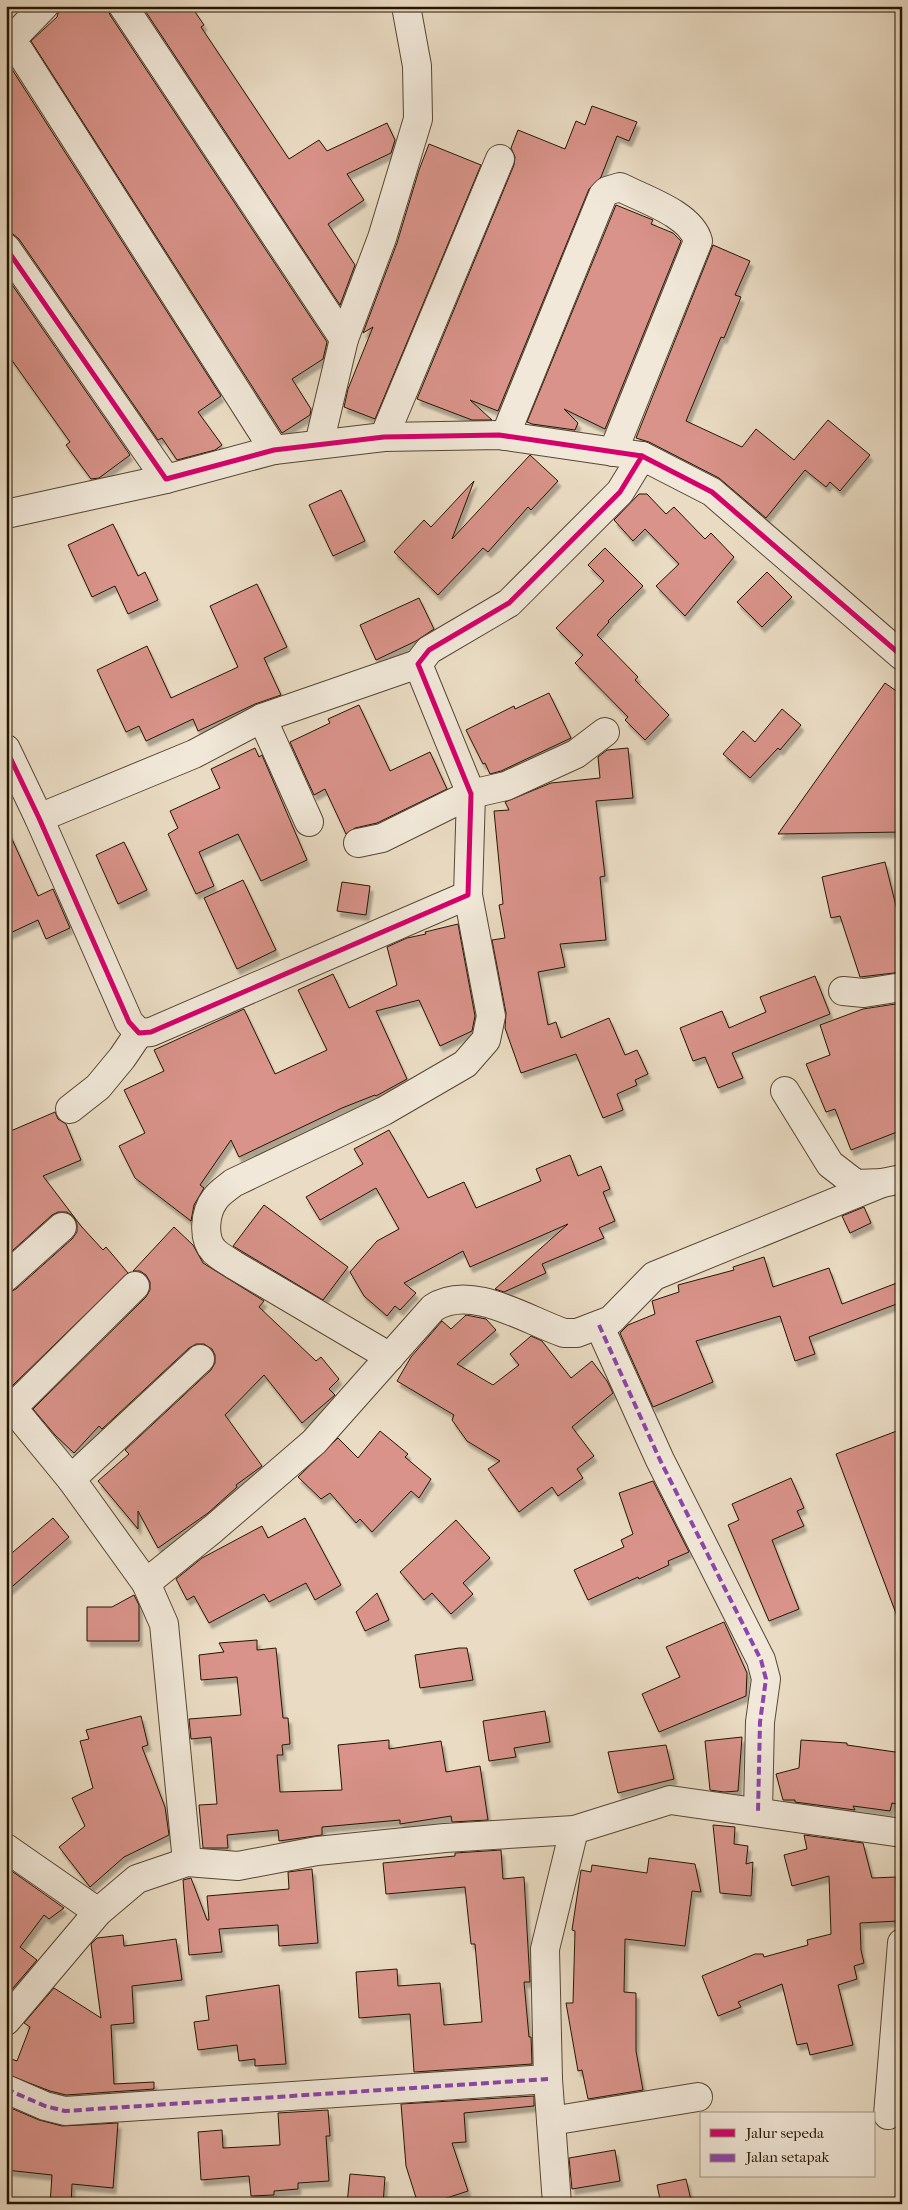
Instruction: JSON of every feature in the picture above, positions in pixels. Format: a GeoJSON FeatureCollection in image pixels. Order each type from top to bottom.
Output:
{"type":"FeatureCollection","features":[{"type":"Feature","properties":{"kind":"street"},"geometry":{"type":"LineString","coordinates":[[44,6],[8,43],[20,52],[274,450]]}},
{"type":"Feature","properties":{"kind":"street"},"geometry":{"type":"LineString","coordinates":[[123,6],[344,339]]}},
{"type":"Feature","properties":{"kind":"street"},"geometry":{"type":"LineString","coordinates":[[319,444],[344,339],[382,238],[418,120],[416,66],[406,6]]}},
{"type":"Feature","properties":{"kind":"street"},"geometry":{"type":"LineString","coordinates":[[384,437],[500,159]]}},
{"type":"Feature","properties":{"kind":"street"},"geometry":{"type":"LineString","coordinates":[[505,436],[603,195],[607,191],[620,187],[686,220],[696,233],[698,241],[614,452]]}},
{"type":"Feature","properties":{"kind":"street"},"geometry":{"type":"LineString","coordinates":[[6,248],[166,479]]}},
{"type":"Feature","properties":{"kind":"street"},"geometry":{"type":"LineString","coordinates":[[6,514],[166,479],[274,450],[384,437],[505,436],[642,456],[712,492],[902,656]]}},
{"type":"Feature","properties":{"kind":"street"},"geometry":{"type":"LineString","coordinates":[[39,818],[194,754],[262,718],[418,664],[429,650],[509,603],[620,492],[642,456]]}},
{"type":"Feature","properties":{"kind":"street"},"geometry":{"type":"LineString","coordinates":[[390,1357],[234,1265],[214,1250],[207,1236],[209,1208],[216,1197],[233,1183],[384,1110],[465,1064],[486,1040],[491,1016],[468,895],[470,794],[418,664]]}},
{"type":"Feature","properties":{"kind":"street"},"geometry":{"type":"LineString","coordinates":[[262,718],[309,822]]}},
{"type":"Feature","properties":{"kind":"street"},"geometry":{"type":"LineString","coordinates":[[358,843],[374,841],[390,834],[470,794],[506,786],[576,754],[605,732]]}},
{"type":"Feature","properties":{"kind":"street"},"geometry":{"type":"LineString","coordinates":[[6,749],[39,818],[129,1022],[139,1034]]}},
{"type":"Feature","properties":{"kind":"street"},"geometry":{"type":"LineString","coordinates":[[70,1109],[98,1087],[139,1034],[151,1032],[468,895]]}},
{"type":"Feature","properties":{"kind":"street"},"geometry":{"type":"LineString","coordinates":[[843,991],[864,993],[902,987]]}},
{"type":"Feature","properties":{"kind":"street"},"geometry":{"type":"LineString","coordinates":[[785,1090],[830,1164],[856,1184],[892,1181]]}},
{"type":"Feature","properties":{"kind":"street"},"geometry":{"type":"LineString","coordinates":[[146,1583],[213,1529],[314,1442],[433,1308],[443,1301],[456,1299],[486,1302],[564,1333],[578,1333],[611,1320],[654,1276],[892,1181]]}},
{"type":"Feature","properties":{"kind":"street"},"geometry":{"type":"LineString","coordinates":[[6,1277],[62,1227]]}},
{"type":"Feature","properties":{"kind":"street"},"geometry":{"type":"LineString","coordinates":[[135,1286],[9,1404],[70,1479],[146,1583],[164,1624],[188,1862]]}},
{"type":"Feature","properties":{"kind":"street"},"geometry":{"type":"LineString","coordinates":[[599,1325],[660,1460],[761,1660],[766,1679],[760,1722],[758,1812]]}},
{"type":"Feature","properties":{"kind":"street"},"geometry":{"type":"LineString","coordinates":[[70,1479],[200,1358]]}},
{"type":"Feature","properties":{"kind":"street"},"geometry":{"type":"LineString","coordinates":[[6,2021],[98,1912],[137,1879],[188,1862],[238,1866],[317,1851],[445,1838],[574,1830],[670,1800],[902,1833]]}},
{"type":"Feature","properties":{"kind":"street"},"geometry":{"type":"LineString","coordinates":[[557,2204],[548,2079],[545,1949],[574,1830]]}},
{"type":"Feature","properties":{"kind":"street"},"geometry":{"type":"LineString","coordinates":[[6,1848],[98,1912]]}},
{"type":"Feature","properties":{"kind":"street"},"geometry":{"type":"LineString","coordinates":[[888,2115],[902,1943]]}},
{"type":"Feature","properties":{"kind":"street"},"geometry":{"type":"LineString","coordinates":[[6,2089],[44,2106],[66,2111],[548,2079]]}},
{"type":"Feature","properties":{"kind":"street"},"geometry":{"type":"LineString","coordinates":[[551,2121],[698,2097]]}},
{"type":"Feature","properties":{"kind":"building"},"geometry":{"type":"Polygon","coordinates":[[[68,6],[107,6],[110,15],[327,342],[323,359],[292,379],[311,409],[310,415],[282,433],[31,41],[57,17],[58,13],[68,6]]]}},
{"type":"Feature","properties":{"kind":"building"},"geometry":{"type":"Polygon","coordinates":[[[142,6],[191,6],[204,25],[201,27],[289,159],[319,140],[327,151],[387,123],[395,140],[391,153],[347,174],[364,200],[328,224],[355,265],[340,305],[142,6]]]}},
{"type":"Feature","properties":{"kind":"building"},"geometry":{"type":"Polygon","coordinates":[[[6,60],[221,396],[198,412],[222,445],[215,450],[177,460],[162,438],[158,440],[19,239],[13,234],[6,233],[6,60]]]}},
{"type":"Feature","properties":{"kind":"building"},"geometry":{"type":"Polygon","coordinates":[[[592,106],[637,122],[629,141],[617,136],[601,177],[589,189],[498,411],[470,400],[492,420],[472,420],[417,399],[514,165],[515,157],[511,148],[518,130],[565,149],[576,121],[585,125],[592,106]]]}},
{"type":"Feature","properties":{"kind":"building"},"geometry":{"type":"Polygon","coordinates":[[[429,144],[481,165],[375,419],[344,407],[348,389],[373,327],[363,333],[397,243],[419,170],[429,144]]]}},
{"type":"Feature","properties":{"kind":"building"},"geometry":{"type":"Polygon","coordinates":[[[616,205],[653,220],[651,224],[673,233],[681,241],[605,429],[564,409],[578,423],[575,430],[532,424],[527,422],[616,205]]]}},
{"type":"Feature","properties":{"kind":"building"},"geometry":{"type":"Polygon","coordinates":[[[713,245],[750,261],[735,295],[741,297],[724,338],[721,337],[686,421],[742,447],[756,429],[794,460],[828,420],[870,455],[840,491],[830,482],[826,487],[805,470],[766,518],[719,478],[649,442],[636,438],[713,245]]]}},
{"type":"Feature","properties":{"kind":"building"},"geometry":{"type":"Polygon","coordinates":[[[6,276],[130,455],[99,478],[91,479],[66,445],[70,442],[6,352],[6,276]]]}},
{"type":"Feature","properties":{"kind":"building"},"geometry":{"type":"Polygon","coordinates":[[[530,455],[558,481],[531,510],[528,507],[488,552],[483,548],[438,595],[394,552],[424,520],[431,527],[474,481],[452,539],[530,455]]]}},
{"type":"Feature","properties":{"kind":"building"},"geometry":{"type":"Polygon","coordinates":[[[341,490],[365,541],[333,556],[309,505],[341,490]]]}},
{"type":"Feature","properties":{"kind":"building"},"geometry":{"type":"Polygon","coordinates":[[[639,494],[647,494],[666,514],[674,507],[705,539],[711,533],[734,557],[685,616],[656,586],[679,564],[645,529],[633,541],[614,520],[639,494]]]}},
{"type":"Feature","properties":{"kind":"building"},"geometry":{"type":"Polygon","coordinates":[[[113,524],[138,576],[145,572],[158,600],[128,614],[115,586],[92,597],[68,545],[113,524]]]}},
{"type":"Feature","properties":{"kind":"building"},"geometry":{"type":"Polygon","coordinates":[[[605,548],[643,586],[608,621],[597,635],[638,677],[635,680],[669,715],[645,740],[625,720],[628,717],[575,663],[583,655],[556,628],[604,581],[588,565],[605,548]]]}},
{"type":"Feature","properties":{"kind":"building"},"geometry":{"type":"Polygon","coordinates":[[[767,572],[792,597],[762,627],[737,602],[767,572]]]}},
{"type":"Feature","properties":{"kind":"building"},"geometry":{"type":"Polygon","coordinates":[[[257,584],[287,647],[264,658],[281,695],[255,704],[198,731],[193,719],[146,741],[139,726],[126,732],[97,670],[147,646],[171,698],[238,667],[210,606],[257,584]]]}},
{"type":"Feature","properties":{"kind":"building"},"geometry":{"type":"Polygon","coordinates":[[[419,598],[434,629],[416,641],[376,660],[360,625],[419,598]]]}},
{"type":"Feature","properties":{"kind":"building"},"geometry":{"type":"Polygon","coordinates":[[[885,683],[902,695],[902,832],[778,834],[885,683]]]}},
{"type":"Feature","properties":{"kind":"building"},"geometry":{"type":"Polygon","coordinates":[[[549,693],[571,738],[501,771],[490,774],[466,730],[514,706],[515,709],[549,693]]]}},
{"type":"Feature","properties":{"kind":"building"},"geometry":{"type":"Polygon","coordinates":[[[359,705],[390,771],[430,752],[447,789],[377,823],[355,828],[346,834],[325,789],[314,795],[290,742],[330,723],[328,719],[359,705]]]}},
{"type":"Feature","properties":{"kind":"building"},"geometry":{"type":"Polygon","coordinates":[[[782,709],[801,725],[780,750],[778,748],[750,778],[723,754],[743,731],[755,742],[782,709]]]}},
{"type":"Feature","properties":{"kind":"building"},"geometry":{"type":"Polygon","coordinates":[[[255,748],[259,757],[262,755],[307,860],[261,881],[238,834],[199,852],[214,886],[196,894],[168,834],[178,828],[170,811],[220,788],[211,769],[255,748]]]}},
{"type":"Feature","properties":{"kind":"building"},"geometry":{"type":"Polygon","coordinates":[[[628,748],[633,798],[596,801],[605,876],[600,877],[606,940],[560,944],[565,967],[538,972],[548,1025],[556,1022],[561,1038],[609,1018],[625,1055],[637,1050],[648,1074],[635,1080],[637,1085],[617,1094],[623,1110],[603,1118],[576,1054],[521,1073],[505,1028],[506,1013],[492,940],[505,938],[499,905],[503,904],[494,811],[509,810],[505,802],[551,783],[600,778],[598,757],[607,750],[628,748]]]}},
{"type":"Feature","properties":{"kind":"building"},"geometry":{"type":"Polygon","coordinates":[[[6,826],[38,896],[53,889],[70,928],[46,939],[38,920],[6,935],[6,826]]]}},
{"type":"Feature","properties":{"kind":"building"},"geometry":{"type":"Polygon","coordinates":[[[124,842],[147,890],[118,904],[96,855],[124,842]]]}},
{"type":"Feature","properties":{"kind":"building"},"geometry":{"type":"Polygon","coordinates":[[[885,862],[902,930],[902,972],[860,977],[840,916],[831,918],[822,877],[885,862]]]}},
{"type":"Feature","properties":{"kind":"building"},"geometry":{"type":"Polygon","coordinates":[[[243,880],[276,950],[237,969],[204,898],[243,880]]]}},
{"type":"Feature","properties":{"kind":"building"},"geometry":{"type":"Polygon","coordinates":[[[342,882],[370,886],[366,915],[337,911],[342,882]]]}},
{"type":"Feature","properties":{"kind":"building"},"geometry":{"type":"Polygon","coordinates":[[[458,924],[475,1016],[472,1031],[440,1046],[419,1000],[376,1011],[407,1079],[376,1096],[342,1108],[239,1157],[231,1140],[200,1185],[204,1188],[194,1205],[191,1221],[135,1178],[119,1146],[145,1133],[124,1090],[164,1071],[154,1050],[244,1009],[275,1074],[327,1050],[298,990],[333,974],[349,1008],[397,985],[387,947],[407,938],[426,934],[425,932],[458,924]]]}},
{"type":"Feature","properties":{"kind":"building"},"geometry":{"type":"Polygon","coordinates":[[[815,976],[830,1014],[732,1053],[743,1078],[718,1088],[705,1057],[693,1061],[680,1028],[722,1011],[729,1028],[766,1012],[760,997],[815,976]]]}},
{"type":"Feature","properties":{"kind":"building"},"geometry":{"type":"Polygon","coordinates":[[[902,1003],[902,1130],[851,1150],[835,1109],[826,1112],[806,1064],[830,1055],[820,1025],[863,1009],[902,1003]]]}},
{"type":"Feature","properties":{"kind":"building"},"geometry":{"type":"Polygon","coordinates":[[[55,1112],[58,1119],[66,1124],[81,1160],[43,1176],[81,1226],[103,1250],[106,1247],[128,1273],[12,1386],[6,1385],[6,1294],[16,1289],[72,1239],[77,1232],[77,1224],[74,1217],[67,1212],[58,1212],[52,1215],[12,1251],[6,1242],[6,1133],[55,1112]]]}},
{"type":"Feature","properties":{"kind":"building"},"geometry":{"type":"Polygon","coordinates":[[[389,1130],[428,1198],[464,1182],[476,1208],[541,1181],[536,1169],[570,1155],[578,1176],[601,1166],[610,1189],[603,1192],[615,1221],[599,1228],[604,1238],[542,1264],[546,1273],[504,1292],[495,1289],[568,1224],[470,1267],[463,1251],[404,1283],[416,1293],[400,1310],[395,1306],[387,1316],[364,1296],[350,1272],[377,1241],[399,1229],[376,1188],[320,1220],[306,1197],[363,1164],[354,1149],[389,1130]]]}},
{"type":"Feature","properties":{"kind":"building"},"geometry":{"type":"Polygon","coordinates":[[[264,1205],[348,1267],[323,1300],[233,1246],[264,1205]]]}},
{"type":"Feature","properties":{"kind":"building"},"geometry":{"type":"Polygon","coordinates":[[[864,1207],[871,1223],[850,1233],[842,1216],[864,1207]]]}},
{"type":"Feature","properties":{"kind":"building"},"geometry":{"type":"Polygon","coordinates":[[[174,1227],[193,1245],[203,1263],[264,1301],[259,1307],[316,1361],[321,1357],[339,1379],[329,1389],[335,1395],[302,1423],[264,1375],[225,1415],[262,1466],[236,1485],[237,1487],[208,1513],[158,1548],[138,1511],[138,1529],[98,1481],[129,1454],[125,1450],[211,1370],[215,1363],[215,1355],[212,1349],[204,1344],[196,1344],[189,1348],[102,1429],[99,1426],[74,1453],[55,1435],[33,1409],[146,1297],[150,1290],[150,1282],[146,1275],[140,1271],[133,1271],[174,1227]]]}},
{"type":"Feature","properties":{"kind":"building"},"geometry":{"type":"Polygon","coordinates":[[[764,1257],[773,1287],[829,1268],[842,1304],[902,1281],[902,1302],[809,1337],[815,1354],[795,1361],[780,1316],[696,1341],[713,1382],[653,1407],[620,1333],[628,1325],[655,1314],[652,1301],[679,1292],[678,1285],[734,1270],[733,1267],[764,1257]]]}},
{"type":"Feature","properties":{"kind":"building"},"geometry":{"type":"Polygon","coordinates":[[[466,1315],[486,1319],[496,1330],[457,1364],[493,1385],[519,1365],[510,1354],[531,1336],[542,1341],[571,1378],[592,1361],[607,1381],[613,1393],[572,1427],[594,1456],[577,1469],[583,1478],[558,1496],[552,1487],[519,1512],[488,1469],[500,1461],[467,1441],[452,1420],[454,1415],[397,1381],[411,1357],[442,1321],[451,1329],[466,1315]]]}},
{"type":"Feature","properties":{"kind":"building"},"geometry":{"type":"Polygon","coordinates":[[[902,1429],[902,1624],[900,1624],[836,1454],[902,1429]]]}},
{"type":"Feature","properties":{"kind":"building"},"geometry":{"type":"Polygon","coordinates":[[[380,1431],[408,1454],[405,1457],[431,1479],[419,1498],[411,1491],[372,1532],[360,1519],[356,1523],[330,1493],[321,1499],[298,1477],[338,1438],[358,1458],[380,1431]]]}},
{"type":"Feature","properties":{"kind":"building"},"geometry":{"type":"Polygon","coordinates":[[[791,1478],[804,1508],[797,1511],[804,1526],[772,1540],[799,1609],[769,1621],[728,1525],[739,1520],[732,1504],[791,1478]]]}},
{"type":"Feature","properties":{"kind":"building"},"geometry":{"type":"Polygon","coordinates":[[[653,1481],[689,1552],[668,1561],[669,1565],[588,1600],[574,1570],[624,1547],[621,1540],[633,1534],[619,1493],[653,1481]]]}},
{"type":"Feature","properties":{"kind":"building"},"geometry":{"type":"Polygon","coordinates":[[[53,1518],[69,1537],[6,1592],[6,1558],[53,1518]]]}},
{"type":"Feature","properties":{"kind":"building"},"geometry":{"type":"Polygon","coordinates":[[[305,1518],[341,1585],[315,1600],[306,1583],[269,1602],[264,1594],[209,1623],[194,1596],[187,1600],[176,1579],[202,1558],[262,1526],[268,1538],[305,1518]]]}},
{"type":"Feature","properties":{"kind":"building"},"geometry":{"type":"Polygon","coordinates":[[[456,1520],[490,1558],[463,1583],[473,1594],[451,1614],[432,1593],[424,1600],[400,1572],[456,1520]]]}},
{"type":"Feature","properties":{"kind":"building"},"geometry":{"type":"Polygon","coordinates":[[[377,1593],[389,1620],[365,1631],[356,1612],[377,1593]]]}},
{"type":"Feature","properties":{"kind":"building"},"geometry":{"type":"Polygon","coordinates":[[[134,1595],[139,1605],[139,1641],[87,1641],[87,1607],[112,1607],[134,1595]]]}},
{"type":"Feature","properties":{"kind":"building"},"geometry":{"type":"Polygon","coordinates":[[[724,1622],[747,1673],[746,1696],[659,1732],[642,1694],[680,1677],[666,1647],[724,1622]]]}},
{"type":"Feature","properties":{"kind":"building"},"geometry":{"type":"Polygon","coordinates":[[[257,1640],[257,1650],[276,1648],[283,1718],[288,1718],[290,1744],[282,1745],[283,1755],[277,1755],[280,1792],[342,1790],[338,1745],[389,1740],[389,1749],[441,1741],[446,1772],[480,1766],[488,1820],[452,1822],[451,1816],[400,1824],[400,1820],[322,1827],[322,1835],[279,1841],[278,1830],[227,1835],[228,1848],[203,1848],[199,1805],[217,1804],[211,1737],[191,1739],[189,1719],[241,1715],[237,1677],[201,1680],[199,1655],[224,1652],[219,1643],[257,1640]]]}},
{"type":"Feature","properties":{"kind":"building"},"geometry":{"type":"Polygon","coordinates":[[[467,1648],[473,1680],[420,1688],[415,1655],[467,1648]]]}},
{"type":"Feature","properties":{"kind":"building"},"geometry":{"type":"Polygon","coordinates":[[[545,1711],[550,1742],[514,1748],[516,1757],[489,1761],[483,1721],[545,1711]]]}},
{"type":"Feature","properties":{"kind":"building"},"geometry":{"type":"Polygon","coordinates":[[[141,1716],[148,1745],[142,1747],[165,1807],[169,1835],[124,1857],[90,1887],[59,1847],[85,1826],[72,1798],[93,1788],[80,1741],[89,1739],[86,1730],[141,1716]]]}},
{"type":"Feature","properties":{"kind":"building"},"geometry":{"type":"Polygon","coordinates":[[[742,1737],[738,1791],[710,1790],[705,1741],[742,1737]]]}},
{"type":"Feature","properties":{"kind":"building"},"geometry":{"type":"Polygon","coordinates":[[[801,1740],[847,1743],[847,1745],[902,1753],[902,1805],[892,1803],[890,1811],[853,1806],[855,1810],[795,1802],[795,1800],[783,1800],[776,1774],[799,1768],[801,1740]]]}},
{"type":"Feature","properties":{"kind":"building"},"geometry":{"type":"Polygon","coordinates":[[[666,1745],[674,1779],[618,1793],[608,1752],[666,1745]]]}},
{"type":"Feature","properties":{"kind":"building"},"geometry":{"type":"Polygon","coordinates":[[[713,1825],[735,1827],[734,1844],[748,1846],[746,1864],[753,1862],[751,1896],[720,1893],[713,1825]]]}},
{"type":"Feature","properties":{"kind":"building"},"geometry":{"type":"Polygon","coordinates":[[[804,1835],[863,1843],[872,1878],[896,1877],[898,1921],[860,1923],[861,1950],[864,1963],[854,1966],[857,1979],[838,1985],[853,2045],[810,2055],[807,2043],[797,2045],[782,1984],[738,2002],[741,2007],[718,2016],[702,1976],[755,1954],[763,1954],[764,1957],[808,1945],[807,1940],[831,1934],[829,1876],[792,1886],[784,1855],[807,1849],[804,1835]]]}},
{"type":"Feature","properties":{"kind":"building"},"geometry":{"type":"Polygon","coordinates":[[[501,1850],[503,1879],[524,1877],[530,1982],[524,1982],[529,2037],[531,2037],[532,2064],[414,2072],[410,2014],[359,2018],[356,1972],[397,1969],[398,1986],[440,1983],[444,2025],[482,2022],[475,1944],[471,1944],[465,1887],[386,1894],[383,1863],[455,1856],[455,1853],[501,1850]]]}},
{"type":"Feature","properties":{"kind":"building"},"geometry":{"type":"Polygon","coordinates":[[[649,1858],[695,1864],[701,1892],[692,1891],[685,1946],[625,1939],[624,1992],[636,1993],[636,2051],[643,2090],[588,2099],[582,2070],[578,2071],[566,2003],[573,2003],[575,1931],[572,1930],[581,1870],[591,1872],[592,1865],[647,1873],[649,1858]]]}},
{"type":"Feature","properties":{"kind":"building"},"geometry":{"type":"Polygon","coordinates":[[[6,1867],[64,1908],[49,1919],[44,1915],[20,1947],[37,1960],[6,1996],[6,1867]]]}},
{"type":"Feature","properties":{"kind":"building"},"geometry":{"type":"Polygon","coordinates":[[[312,1869],[318,1943],[279,1946],[278,1925],[219,1929],[222,1952],[189,1955],[183,1880],[191,1878],[207,1920],[209,1920],[207,1896],[289,1889],[288,1872],[312,1869]]]}},
{"type":"Feature","properties":{"kind":"building"},"geometry":{"type":"Polygon","coordinates":[[[123,1935],[124,1946],[176,1939],[182,1980],[132,1986],[134,2023],[111,2025],[114,2084],[154,2082],[154,2089],[66,2095],[50,2091],[6,2074],[6,2057],[17,2061],[30,2027],[24,2023],[54,1988],[101,2018],[91,1944],[97,1938],[123,1935]]]}},
{"type":"Feature","properties":{"kind":"building"},"geometry":{"type":"Polygon","coordinates":[[[279,1985],[286,2064],[255,2066],[255,2059],[239,2061],[237,2045],[198,2050],[194,2022],[209,2020],[206,1996],[279,1985]]]}},
{"type":"Feature","properties":{"kind":"building"},"geometry":{"type":"Polygon","coordinates":[[[534,2096],[534,2106],[464,2113],[466,2142],[452,2143],[468,2191],[428,2204],[418,2204],[406,2166],[401,2104],[534,2096]]]}},
{"type":"Feature","properties":{"kind":"building"},"geometry":{"type":"Polygon","coordinates":[[[6,2106],[39,2120],[62,2126],[118,2123],[113,2188],[72,2184],[71,2204],[50,2204],[52,2175],[6,2170],[6,2106]]]}},
{"type":"Feature","properties":{"kind":"building"},"geometry":{"type":"Polygon","coordinates":[[[328,2110],[330,2136],[326,2136],[329,2181],[298,2183],[298,2189],[274,2191],[274,2195],[251,2196],[249,2176],[201,2180],[198,2132],[222,2130],[223,2148],[280,2145],[278,2113],[328,2110]]]}},
{"type":"Feature","properties":{"kind":"building"},"geometry":{"type":"Polygon","coordinates":[[[615,2150],[620,2181],[572,2189],[569,2158],[615,2150]]]}},
{"type":"Feature","properties":{"kind":"building"},"geometry":{"type":"Polygon","coordinates":[[[350,2174],[385,2177],[383,2204],[347,2204],[350,2174]]]}},
{"type":"Feature","properties":{"kind":"building"},"geometry":{"type":"Polygon","coordinates":[[[686,2179],[692,2204],[661,2204],[657,2185],[686,2179]]]}},
{"type":"Feature","properties":{"kind":"marked path"},"geometry":{"type":"LineString","coordinates":[[599,1325],[660,1460],[761,1660],[766,1679],[760,1722],[758,1812]]}},
{"type":"Feature","properties":{"kind":"marked path"},"geometry":{"type":"LineString","coordinates":[[6,2089],[45,2106],[65,2111],[548,2079]]}},
{"type":"Feature","properties":{"kind":"cycle path"},"geometry":{"type":"LineString","coordinates":[[6,248],[166,479],[274,450],[384,437],[499,435],[642,456],[712,492],[902,656]]}},
{"type":"Feature","properties":{"kind":"cycle path"},"geometry":{"type":"LineString","coordinates":[[6,749],[39,818],[129,1022],[139,1033],[151,1032],[468,895],[471,794],[418,664],[429,650],[509,603],[620,492],[642,456]]}}]}
